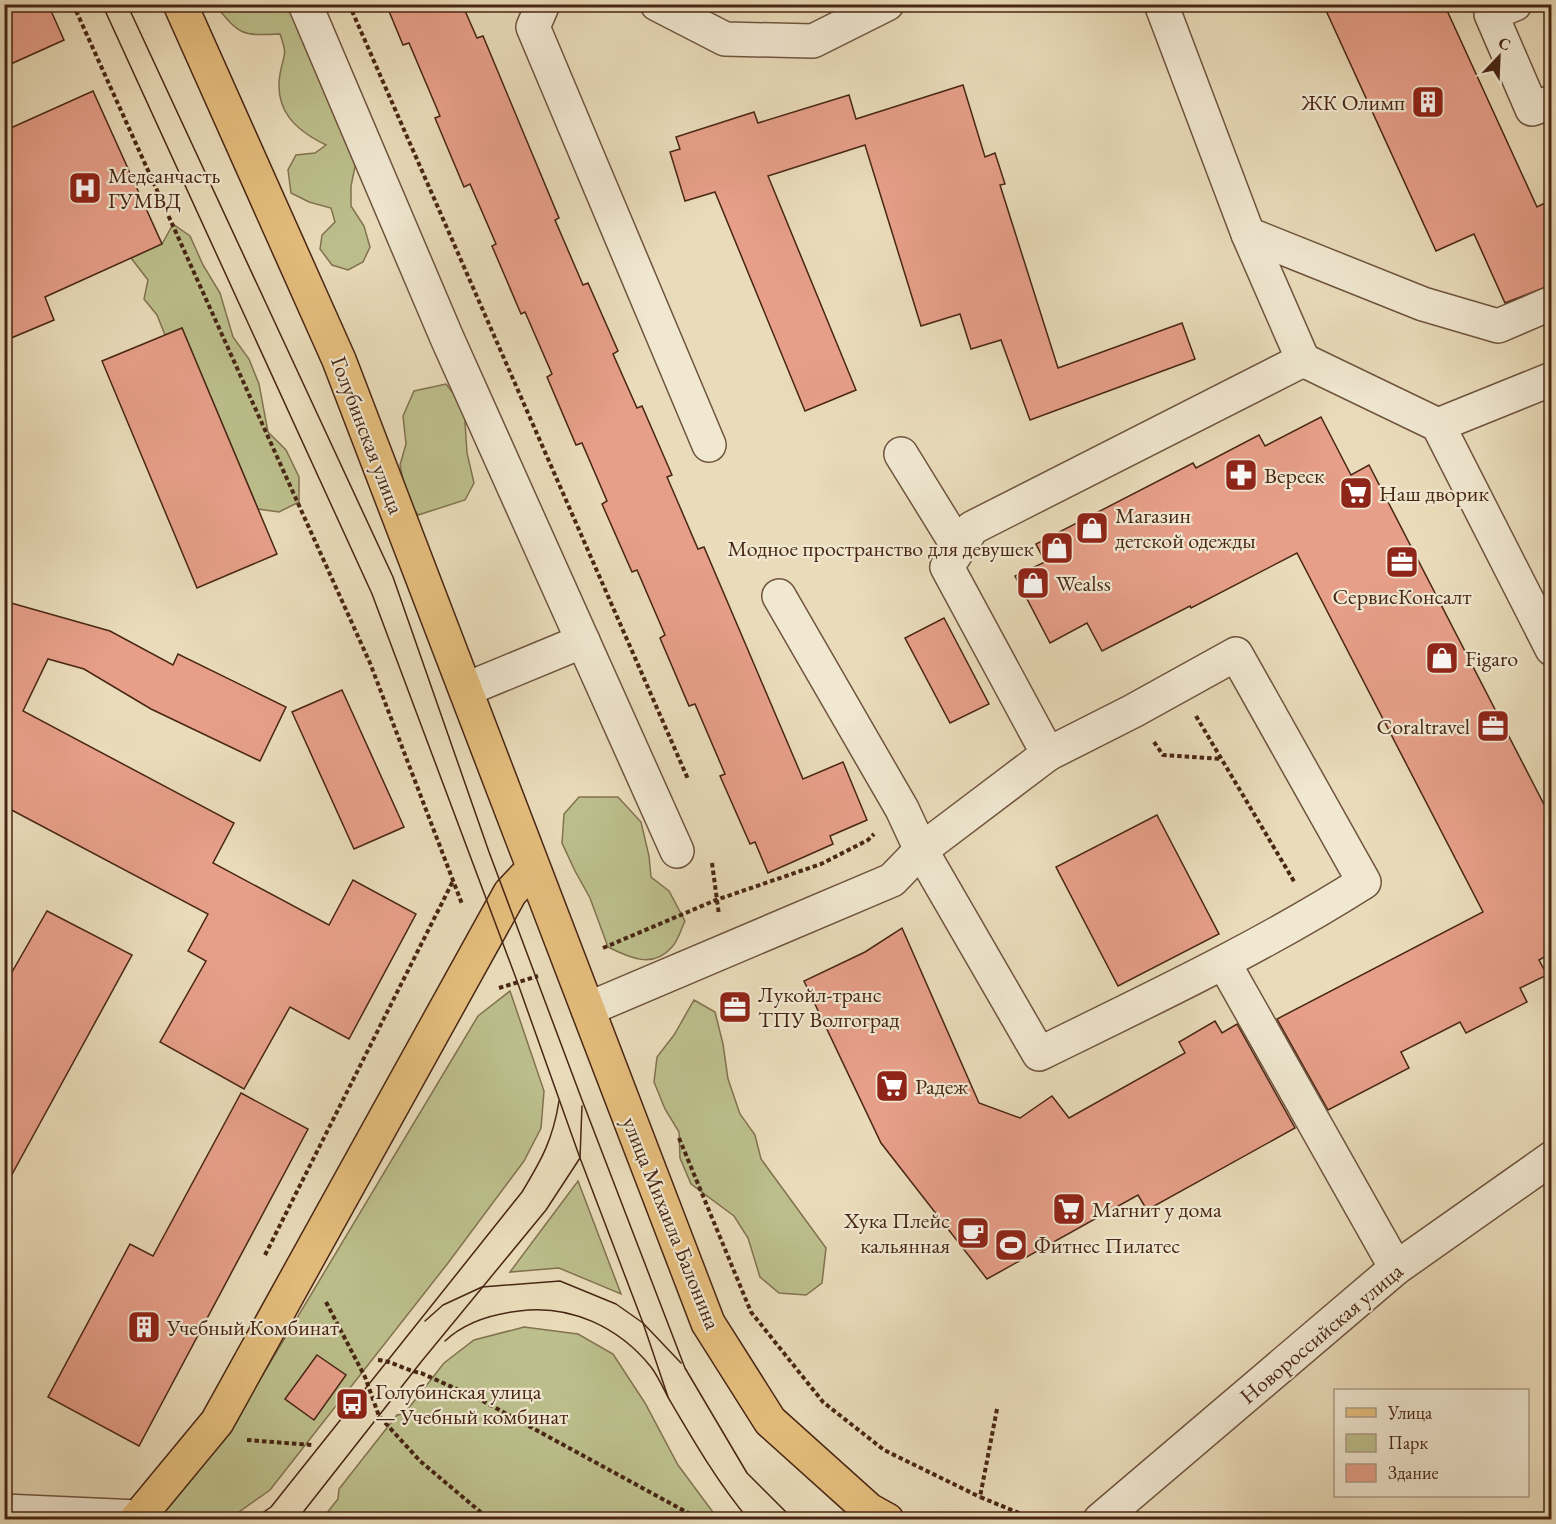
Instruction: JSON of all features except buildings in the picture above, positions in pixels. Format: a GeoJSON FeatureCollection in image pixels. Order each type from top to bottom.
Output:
{"type":"FeatureCollection","features":[{"type":"Feature","properties":{"kind":"main road","name":"Голубинская улица"},"geometry":{"type":"LineString","coordinates":[[180,4],[339,360],[467,689],[535,873]]}},
{"type":"Feature","properties":{"kind":"main road"},"geometry":{"type":"LineString","coordinates":[[137,1518],[217,1422],[494,921],[516,884],[535,873]]}},
{"type":"Feature","properties":{"kind":"main road","name":"улица Михаила Балонина"},"geometry":{"type":"LineString","coordinates":[[535,873],[708,1323],[770,1421],[869,1510],[887,1520]]}},
{"type":"Feature","properties":{"kind":"street"},"geometry":{"type":"LineString","coordinates":[[305,4],[447,338],[677,850]]}},
{"type":"Feature","properties":{"kind":"street"},"geometry":{"type":"LineString","coordinates":[[543,4],[533,27],[709,445]]}},
{"type":"Feature","properties":{"kind":"street"},"geometry":{"type":"LineString","coordinates":[[657,4],[725,39],[813,41],[887,4]]}},
{"type":"Feature","properties":{"kind":"street"},"geometry":{"type":"LineString","coordinates":[[1161,4],[1248,234],[1303,360],[1438,424],[1551,649]]}},
{"type":"Feature","properties":{"kind":"street"},"geometry":{"type":"LineString","coordinates":[[1515,4],[1491,14],[1532,109],[1551,102]]}},
{"type":"Feature","properties":{"kind":"street"},"geometry":{"type":"LineString","coordinates":[[1248,234],[1423,304],[1498,326],[1551,303]]}},
{"type":"Feature","properties":{"kind":"street"},"geometry":{"type":"LineString","coordinates":[[1048,754],[947,567],[958,548],[972,528],[1303,360]]}},
{"type":"Feature","properties":{"kind":"street"},"geometry":{"type":"LineString","coordinates":[[1438,424],[1551,379]]}},
{"type":"Feature","properties":{"kind":"street"},"geometry":{"type":"LineString","coordinates":[[901,454],[958,548]]}},
{"type":"Feature","properties":{"kind":"street"},"geometry":{"type":"LineString","coordinates":[[588,1009],[892,880],[921,850],[1048,754],[1133,711],[1236,654],[1364,882],[1313,915],[1224,963],[1039,1054],[921,850],[902,809],[779,596]]}},
{"type":"Feature","properties":{"kind":"street"},"geometry":{"type":"LineString","coordinates":[[467,689],[583,641]]}},
{"type":"Feature","properties":{"kind":"street"},"geometry":{"type":"LineString","coordinates":[[1224,963],[1396,1268]]}},
{"type":"Feature","properties":{"kind":"street","name":"Новороссийская улица"},"geometry":{"type":"LineString","coordinates":[[1100,1520],[1396,1268],[1551,1158]]}},
{"type":"Feature","properties":{"kind":"street"},"geometry":{"type":"LineString","coordinates":[[4,1511],[137,1518]]}},
{"type":"Feature","properties":{"kind":"path"},"geometry":{"type":"LineString","coordinates":[[73,4],[370,663],[480,950]]}},
{"type":"Feature","properties":{"kind":"path"},"geometry":{"type":"LineString","coordinates":[[349,4],[690,784]]}},
{"type":"Feature","properties":{"kind":"path"},"geometry":{"type":"LineString","coordinates":[[1177,685],[1313,915]]}},
{"type":"Feature","properties":{"kind":"path"},"geometry":{"type":"LineString","coordinates":[[1133,711],[1163,755],[1222,759]]}},
{"type":"Feature","properties":{"kind":"path"},"geometry":{"type":"LineString","coordinates":[[493,990],[536,976],[716,900],[821,864],[868,840],[902,809]]}},
{"type":"Feature","properties":{"kind":"path"},"geometry":{"type":"LineString","coordinates":[[712,858],[716,900],[727,950]]}},
{"type":"Feature","properties":{"kind":"path"},"geometry":{"type":"LineString","coordinates":[[263,1259],[453,880]]}},
{"type":"Feature","properties":{"kind":"path"},"geometry":{"type":"LineString","coordinates":[[679,1137],[752,1312],[823,1402],[884,1450],[980,1497],[1036,1520]]}},
{"type":"Feature","properties":{"kind":"path"},"geometry":{"type":"LineString","coordinates":[[322,1294],[366,1377],[379,1416],[420,1461],[490,1520]]}},
{"type":"Feature","properties":{"kind":"path"},"geometry":{"type":"LineString","coordinates":[[378,1360],[421,1373],[483,1401],[701,1520]]}},
{"type":"Feature","properties":{"kind":"path"},"geometry":{"type":"LineString","coordinates":[[980,1497],[998,1409]]}},
{"type":"Feature","properties":{"kind":"path"},"geometry":{"type":"LineString","coordinates":[[246,1440],[312,1445]]}},
{"type":"Feature","properties":{"kind":"green space"},"geometry":{"type":"Polygon","coordinates":[[[215,5],[289,5],[356,162],[351,186],[351,206],[364,226],[370,247],[363,262],[348,270],[332,265],[320,249],[322,235],[335,222],[331,208],[309,202],[291,193],[288,170],[296,155],[315,153],[326,145],[305,133],[289,117],[284,108],[279,87],[285,51],[280,34],[257,35],[242,32],[215,5]]]}},
{"type":"Feature","properties":{"kind":"green space"},"geometry":{"type":"Polygon","coordinates":[[[173,224],[190,236],[203,265],[220,293],[233,337],[249,359],[259,384],[268,432],[286,450],[299,477],[299,502],[279,512],[258,509],[182,328],[165,335],[157,315],[144,299],[148,280],[131,258],[162,244],[173,224]]]}},
{"type":"Feature","properties":{"kind":"green space"},"geometry":{"type":"Polygon","coordinates":[[[446,384],[464,407],[467,453],[474,483],[465,500],[418,515],[407,498],[400,465],[406,444],[403,416],[414,391],[446,384]]]}},
{"type":"Feature","properties":{"kind":"green space"},"geometry":{"type":"Polygon","coordinates":[[[579,797],[618,797],[641,822],[651,877],[669,891],[685,921],[678,938],[665,954],[649,960],[633,958],[608,947],[590,898],[562,843],[564,814],[579,797]]]}},
{"type":"Feature","properties":{"kind":"green space"},"geometry":{"type":"Polygon","coordinates":[[[510,991],[544,1091],[541,1128],[524,1161],[448,1263],[270,1490],[229,1519],[155,1520],[234,1423],[478,1016],[510,991]]]}},
{"type":"Feature","properties":{"kind":"green space"},"geometry":{"type":"Polygon","coordinates":[[[694,1000],[715,1012],[728,1079],[740,1114],[755,1135],[761,1159],[826,1248],[822,1283],[806,1295],[779,1293],[760,1277],[748,1238],[734,1216],[691,1184],[680,1158],[679,1132],[665,1109],[654,1082],[657,1057],[674,1035],[694,1000]]]}},
{"type":"Feature","properties":{"kind":"green space"},"geometry":{"type":"Polygon","coordinates":[[[578,1181],[621,1294],[559,1268],[510,1272],[578,1181]]]}},
{"type":"Feature","properties":{"kind":"green space"},"geometry":{"type":"Polygon","coordinates":[[[524,1327],[578,1334],[613,1354],[645,1403],[678,1465],[718,1519],[322,1519],[338,1499],[339,1489],[397,1415],[404,1414],[444,1363],[474,1340],[524,1327]]]}},
{"type":"Feature","properties":{"kind":"tram line"},"geometry":{"type":"LineString","coordinates":[[102,4],[372,594],[517,981],[668,1397]]}},
{"type":"Feature","properties":{"kind":"tram line"},"geometry":{"type":"LineString","coordinates":[[127,4],[393,577],[489,852],[685,1368],[747,1473],[794,1520]]}},
{"type":"Feature","properties":{"kind":"tram line"},"geometry":{"type":"LineString","coordinates":[[252,1520],[271,1507],[522,1192],[546,1148],[554,1127],[559,1101]]}},
{"type":"Feature","properties":{"kind":"tram line"},"geometry":{"type":"LineString","coordinates":[[297,1520],[421,1362],[546,1210],[580,1158],[582,1106]]}},
{"type":"Feature","properties":{"kind":"tram line"},"geometry":{"type":"LineString","coordinates":[[425,1321],[443,1305],[482,1287],[560,1281],[616,1304],[643,1323],[681,1363]]}},
{"type":"Feature","properties":{"kind":"tram line"},"geometry":{"type":"LineString","coordinates":[[445,1341],[470,1324],[499,1314],[519,1311],[557,1311],[592,1321],[609,1330],[624,1340],[651,1367],[706,1461],[749,1520]]}},
{"type":"Feature","properties":{"kind":"place","name":"ЖК Олимп"},"geometry":{"type":"Point","coordinates":[1428,102]}},
{"type":"Feature","properties":{"kind":"place","name":"Медсанчасть ГУМВД"},"geometry":{"type":"Point","coordinates":[85,188]}},
{"type":"Feature","properties":{"kind":"place","name":"Вереск"},"geometry":{"type":"Point","coordinates":[1241,475]}},
{"type":"Feature","properties":{"kind":"place","name":"Наш дворик"},"geometry":{"type":"Point","coordinates":[1356,493]}},
{"type":"Feature","properties":{"kind":"place","name":"Магазин детской одежды"},"geometry":{"type":"Point","coordinates":[1092,528]}},
{"type":"Feature","properties":{"kind":"place","name":"Модное пространство для девушек"},"geometry":{"type":"Point","coordinates":[1057,548]}},
{"type":"Feature","properties":{"kind":"place","name":"СервисКонсалт"},"geometry":{"type":"Point","coordinates":[1402,562]}},
{"type":"Feature","properties":{"kind":"place","name":"Wealss"},"geometry":{"type":"Point","coordinates":[1033,583]}},
{"type":"Feature","properties":{"kind":"place","name":"Figaro"},"geometry":{"type":"Point","coordinates":[1442,658]}},
{"type":"Feature","properties":{"kind":"place","name":"Coraltravel"},"geometry":{"type":"Point","coordinates":[1493,726]}},
{"type":"Feature","properties":{"kind":"place","name":"Лукойл-транс ТПУ Волгоград"},"geometry":{"type":"Point","coordinates":[735,1007]}},
{"type":"Feature","properties":{"kind":"place","name":"Радеж"},"geometry":{"type":"Point","coordinates":[892,1086]}},
{"type":"Feature","properties":{"kind":"place","name":"Магнит у дома"},"geometry":{"type":"Point","coordinates":[1069,1209]}},
{"type":"Feature","properties":{"kind":"place","name":"Хука Плейс кальянная"},"geometry":{"type":"Point","coordinates":[973,1233]}},
{"type":"Feature","properties":{"kind":"place","name":"Фитнес Пилатес"},"geometry":{"type":"Point","coordinates":[1011,1245]}},
{"type":"Feature","properties":{"kind":"place","name":"Учебный Комбинат"},"geometry":{"type":"Point","coordinates":[144,1327]}},
{"type":"Feature","properties":{"kind":"place","name":"Голубинская улица — Учебный комбинат"},"geometry":{"type":"Point","coordinates":[352,1404]}}]}
